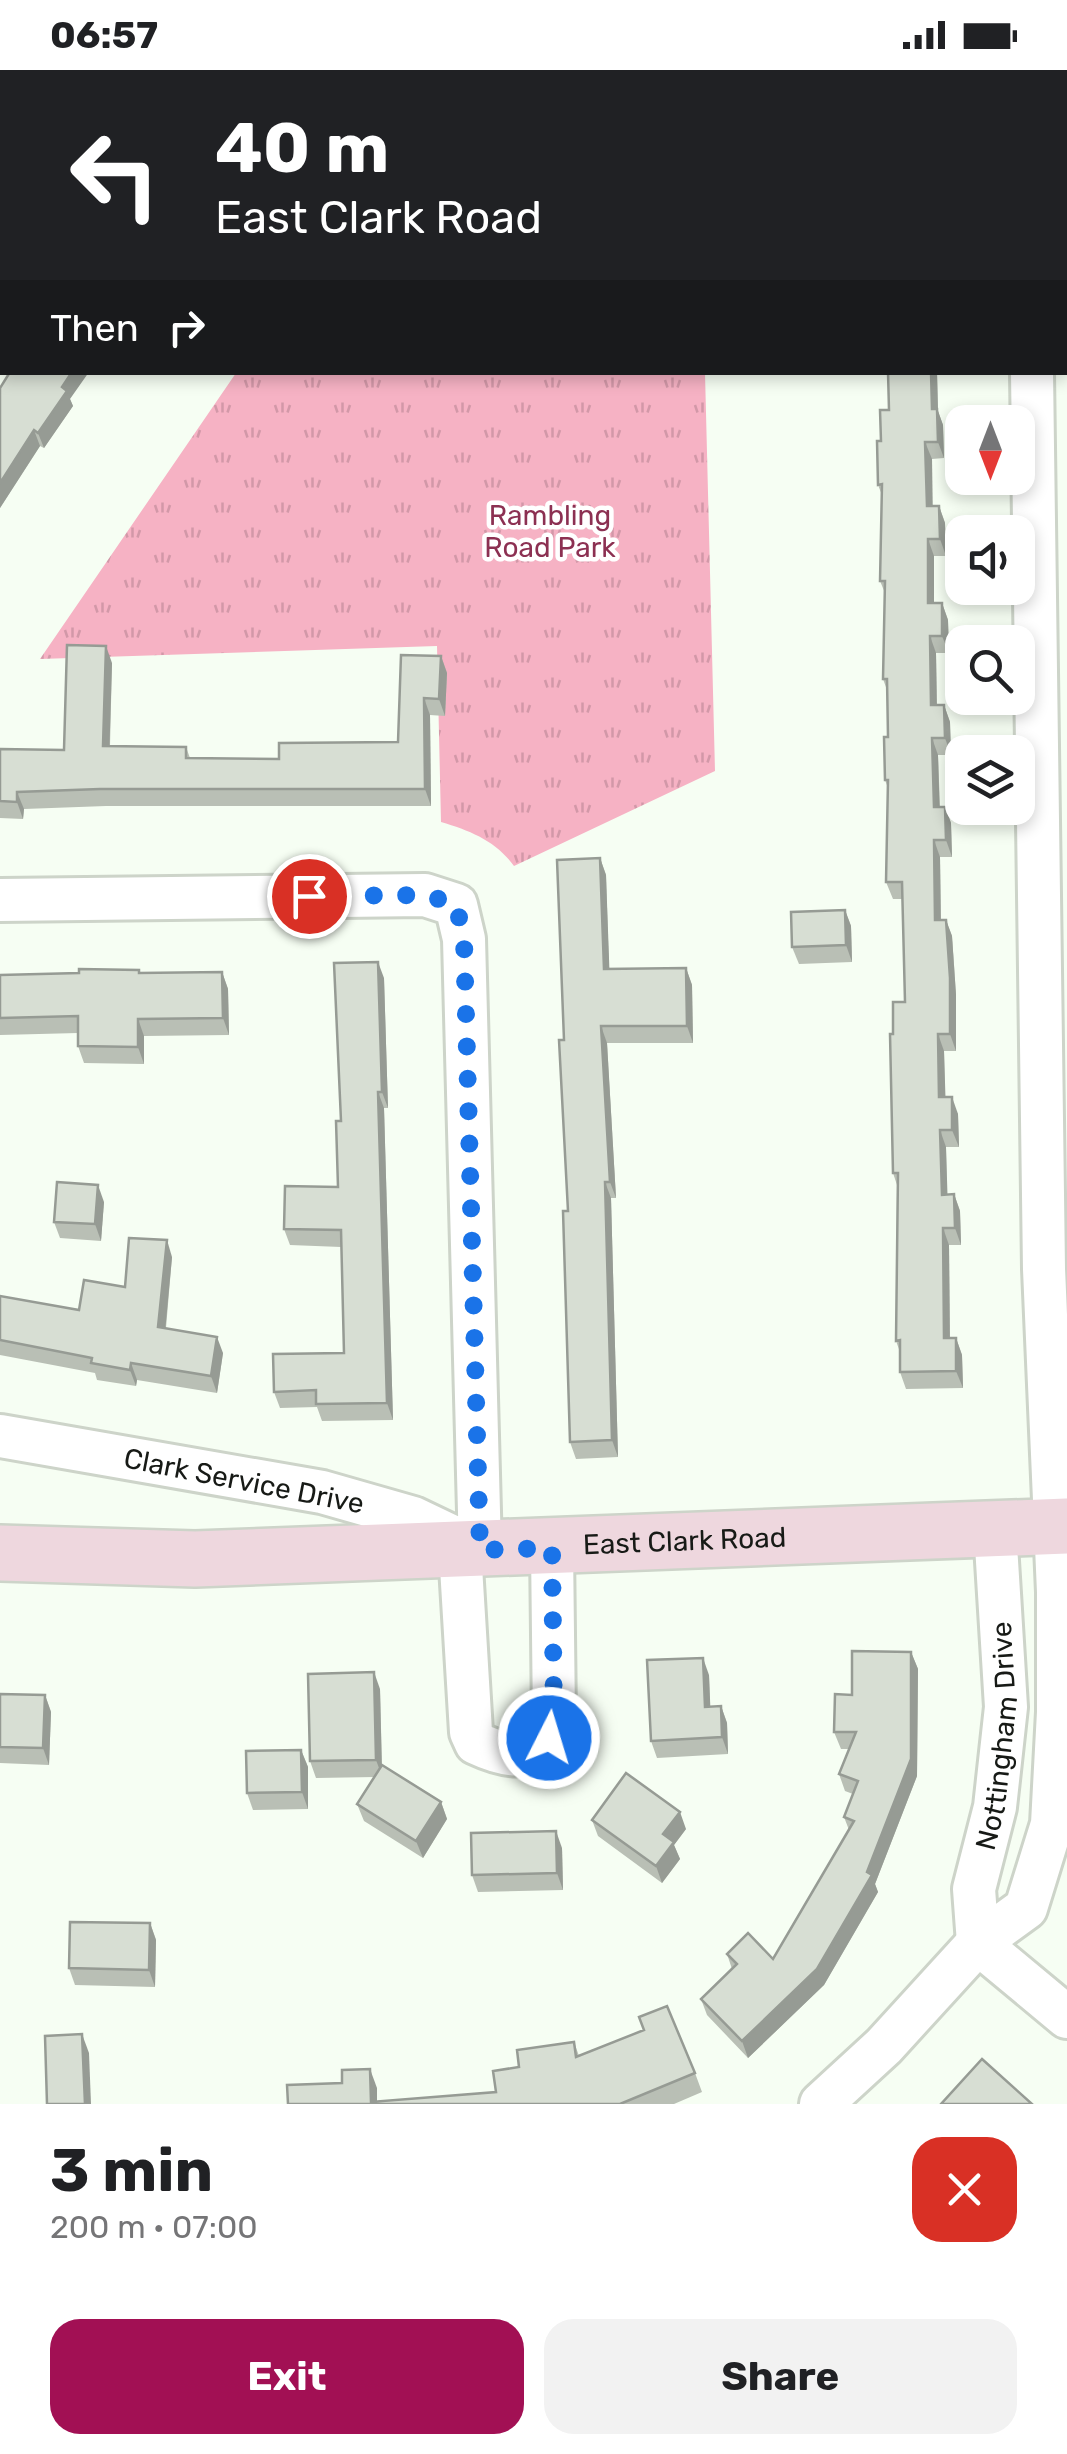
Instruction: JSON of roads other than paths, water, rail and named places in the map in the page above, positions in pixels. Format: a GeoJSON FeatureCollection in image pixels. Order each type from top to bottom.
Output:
{"type":"FeatureCollection","features":[{"type":"Feature","properties":{"kind":"main road","name":"East Clark Road"},"geometry":{"type":"LineString","coordinates":[[0,1553],[195,1559],[1061,1526]]}},
{"type":"Feature","properties":{"kind":"street"},"geometry":{"type":"LineString","coordinates":[[821,2104],[884,2046],[978,1943],[1026,1908],[1052,1824],[1061,1526],[1044,1249],[1032,375]]}},
{"type":"Feature","properties":{"kind":"street"},"geometry":{"type":"LineString","coordinates":[[0,900],[425,895],[456,904],[464,939],[471,1732],[476,1744],[501,1755],[531,1754],[549,1738],[554,1720],[552,1548]]}},
{"type":"Feature","properties":{"kind":"street","name":"Clark Service Drive"},"geometry":{"type":"LineString","coordinates":[[0,1436],[322,1492],[413,1518],[470,1550]]}},
{"type":"Feature","properties":{"kind":"street","name":"Nottingham Drive"},"geometry":{"type":"LineString","coordinates":[[978,1943],[974,1889],[995,1807],[1006,1707],[995,1529]]}},
{"type":"Feature","properties":{"kind":"street"},"geometry":{"type":"LineString","coordinates":[[978,1943],[1067,2017]]}},
{"type":"Feature","properties":{"kind":"park label","name":"Rambling Road Park"},"geometry":{"type":"Point","coordinates":[550,531]}}]}
